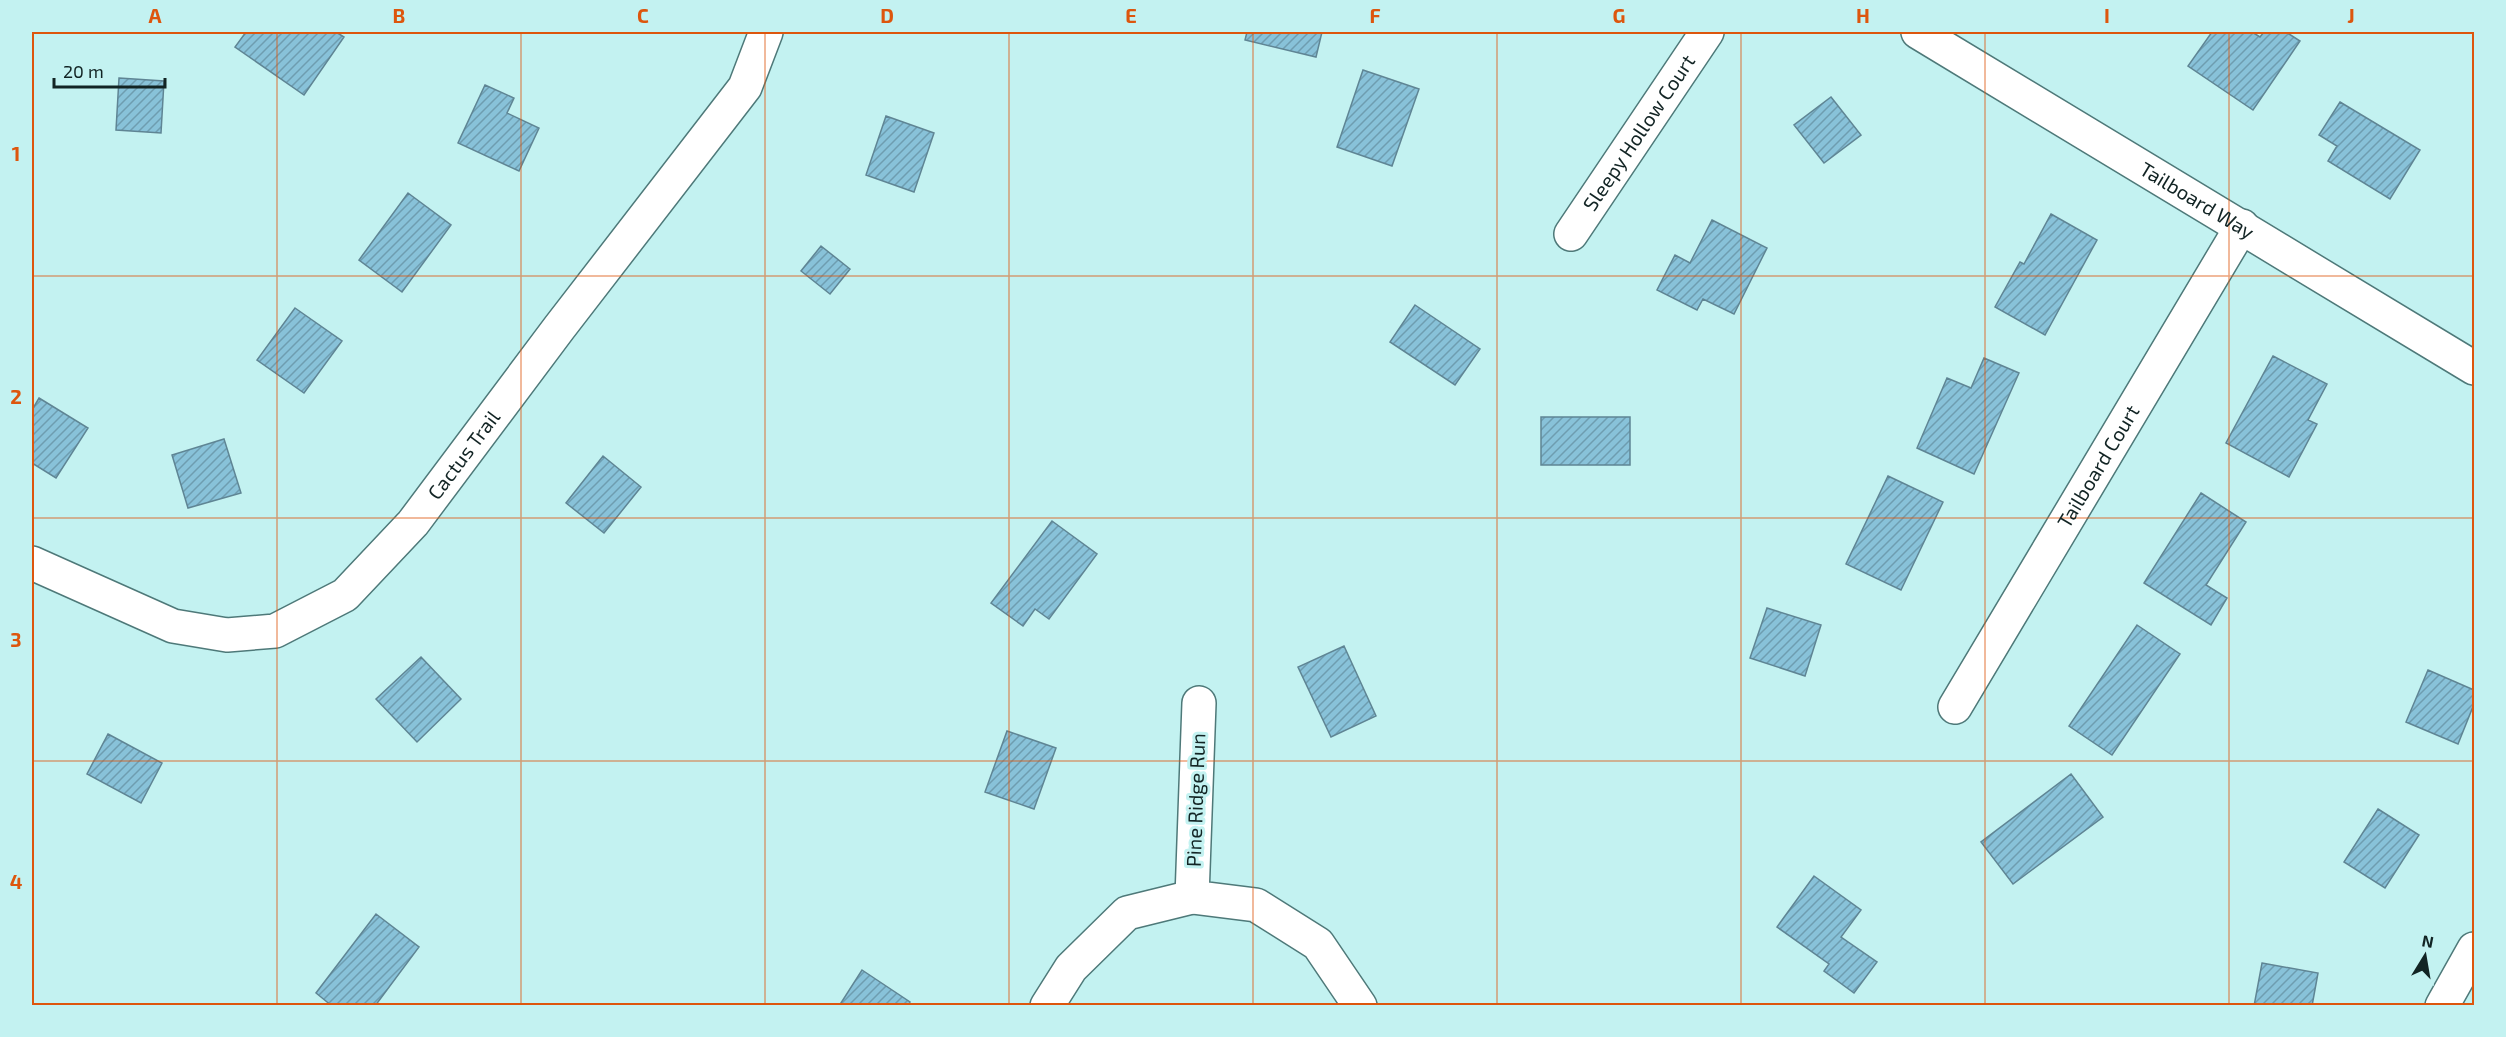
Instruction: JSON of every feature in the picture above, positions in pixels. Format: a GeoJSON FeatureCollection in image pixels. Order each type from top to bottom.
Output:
{"type":"FeatureCollection","features":[{"type":"Feature","properties":{"kind":"street","name":"Cactus Trail"},"geometry":{"type":"LineString","coordinates":[[32,563],[173,626],[227,635],[275,631],[345,595],[413,523],[559,328],[745,87],[766,32]]}},
{"type":"Feature","properties":{"kind":"street","name":"Sleepy Hollow Court"},"geometry":{"type":"LineString","coordinates":[[1571,234],[1707,32]]}},
{"type":"Feature","properties":{"kind":"street","name":"Tailboard Way"},"geometry":{"type":"LineString","coordinates":[[1918,32],[2475,368]]}},
{"type":"Feature","properties":{"kind":"street","name":"Tailboard Court"},"geometry":{"type":"LineString","coordinates":[[1955,707],[2242,226]]}},
{"type":"Feature","properties":{"kind":"street","name":"Pine Ridge Run"},"geometry":{"type":"LineString","coordinates":[[1192,897],[1199,703]]}},
{"type":"Feature","properties":{"kind":"street"},"geometry":{"type":"LineString","coordinates":[[1047,1005],[1071,968],[1127,913],[1192,897],[1256,905],[1318,944],[1360,1005]]}},
{"type":"Feature","properties":{"kind":"street"},"geometry":{"type":"LineString","coordinates":[[2442,1005],[2475,949]]}},
{"type":"Feature","properties":{"kind":"building"},"geometry":{"type":"Polygon","coordinates":[[[246,32],[336,32],[344,37],[304,95],[235,47],[246,32]]]}},
{"type":"Feature","properties":{"kind":"building"},"geometry":{"type":"Polygon","coordinates":[[[1247,32],[1322,32],[1316,57],[1245,40],[1247,32]]]}},
{"type":"Feature","properties":{"kind":"building"},"geometry":{"type":"Polygon","coordinates":[[[2212,32],[2252,32],[2260,37],[2264,32],[2286,32],[2300,41],[2253,110],[2188,66],[2212,32]]]}},
{"type":"Feature","properties":{"kind":"building"},"geometry":{"type":"Polygon","coordinates":[[[1363,70],[1419,89],[1392,166],[1337,147],[1363,70]]]}},
{"type":"Feature","properties":{"kind":"building"},"geometry":{"type":"Polygon","coordinates":[[[119,78],[164,81],[161,133],[116,130],[119,78]]]}},
{"type":"Feature","properties":{"kind":"building"},"geometry":{"type":"Polygon","coordinates":[[[485,85],[514,98],[507,113],[539,128],[519,171],[458,143],[485,85]]]}},
{"type":"Feature","properties":{"kind":"building"},"geometry":{"type":"Polygon","coordinates":[[[1831,97],[1861,135],[1824,163],[1794,125],[1831,97]]]}},
{"type":"Feature","properties":{"kind":"building"},"geometry":{"type":"Polygon","coordinates":[[[2340,102],[2420,150],[2390,199],[2328,161],[2337,146],[2319,135],[2340,102]]]}},
{"type":"Feature","properties":{"kind":"building"},"geometry":{"type":"Polygon","coordinates":[[[886,116],[934,133],[914,192],[866,175],[886,116]]]}},
{"type":"Feature","properties":{"kind":"building"},"geometry":{"type":"Polygon","coordinates":[[[408,193],[451,225],[402,292],[359,260],[408,193]]]}},
{"type":"Feature","properties":{"kind":"building"},"geometry":{"type":"Polygon","coordinates":[[[2051,214],[2097,240],[2045,335],[1995,307],[2020,262],[2024,264],[2051,214]]]}},
{"type":"Feature","properties":{"kind":"building"},"geometry":{"type":"Polygon","coordinates":[[[1712,220],[1767,248],[1734,314],[1703,299],[1697,310],[1657,290],[1675,255],[1690,263],[1712,220]]]}},
{"type":"Feature","properties":{"kind":"building"},"geometry":{"type":"Polygon","coordinates":[[[821,246],[850,269],[830,294],[801,271],[821,246]]]}},
{"type":"Feature","properties":{"kind":"building"},"geometry":{"type":"Polygon","coordinates":[[[1415,305],[1480,349],[1455,385],[1390,342],[1415,305]]]}},
{"type":"Feature","properties":{"kind":"building"},"geometry":{"type":"Polygon","coordinates":[[[295,308],[342,341],[304,393],[257,360],[295,308]]]}},
{"type":"Feature","properties":{"kind":"building"},"geometry":{"type":"Polygon","coordinates":[[[2273,356],[2327,384],[2308,420],[2317,424],[2289,477],[2226,443],[2273,356]]]}},
{"type":"Feature","properties":{"kind":"building"},"geometry":{"type":"Polygon","coordinates":[[[1984,358],[2019,373],[1974,474],[1917,448],[1947,378],[1971,388],[1984,358]]]}},
{"type":"Feature","properties":{"kind":"building"},"geometry":{"type":"Polygon","coordinates":[[[39,398],[88,428],[56,478],[32,463],[32,410],[39,398]]]}},
{"type":"Feature","properties":{"kind":"building"},"geometry":{"type":"Polygon","coordinates":[[[1541,417],[1630,417],[1630,465],[1541,465],[1541,417]]]}},
{"type":"Feature","properties":{"kind":"building"},"geometry":{"type":"Polygon","coordinates":[[[224,439],[241,493],[188,508],[172,455],[224,439]]]}},
{"type":"Feature","properties":{"kind":"building"},"geometry":{"type":"Polygon","coordinates":[[[603,456],[641,487],[604,533],[566,503],[603,456]]]}},
{"type":"Feature","properties":{"kind":"building"},"geometry":{"type":"Polygon","coordinates":[[[1888,476],[1943,502],[1901,590],[1846,564],[1888,476]]]}},
{"type":"Feature","properties":{"kind":"building"},"geometry":{"type":"Polygon","coordinates":[[[2201,493],[2246,522],[2206,585],[2227,598],[2211,625],[2144,583],[2201,493]]]}},
{"type":"Feature","properties":{"kind":"building"},"geometry":{"type":"Polygon","coordinates":[[[1052,521],[1097,554],[1049,619],[1035,609],[1023,626],[991,603],[1052,521]]]}},
{"type":"Feature","properties":{"kind":"building"},"geometry":{"type":"Polygon","coordinates":[[[1767,608],[1821,625],[1805,676],[1750,658],[1767,608]]]}},
{"type":"Feature","properties":{"kind":"building"},"geometry":{"type":"Polygon","coordinates":[[[2137,625],[2180,654],[2112,755],[2069,726],[2137,625]]]}},
{"type":"Feature","properties":{"kind":"building"},"geometry":{"type":"Polygon","coordinates":[[[1344,646],[1376,716],[1331,737],[1298,667],[1344,646]]]}},
{"type":"Feature","properties":{"kind":"building"},"geometry":{"type":"Polygon","coordinates":[[[421,657],[461,699],[417,742],[376,699],[421,657]]]}},
{"type":"Feature","properties":{"kind":"building"},"geometry":{"type":"Polygon","coordinates":[[[2428,670],[2474,690],[2474,704],[2458,744],[2406,722],[2428,670]]]}},
{"type":"Feature","properties":{"kind":"building"},"geometry":{"type":"Polygon","coordinates":[[[1007,731],[1056,748],[1034,809],[985,792],[1007,731]]]}},
{"type":"Feature","properties":{"kind":"building"},"geometry":{"type":"Polygon","coordinates":[[[108,734],[162,763],[141,803],[87,774],[108,734]]]}},
{"type":"Feature","properties":{"kind":"building"},"geometry":{"type":"Polygon","coordinates":[[[2071,774],[2103,817],[2013,884],[1981,842],[2071,774]]]}},
{"type":"Feature","properties":{"kind":"building"},"geometry":{"type":"Polygon","coordinates":[[[2378,809],[2419,835],[2385,888],[2344,862],[2378,809]]]}},
{"type":"Feature","properties":{"kind":"building"},"geometry":{"type":"Polygon","coordinates":[[[1814,876],[1861,910],[1841,937],[1877,962],[1854,993],[1824,971],[1829,964],[1777,927],[1814,876]]]}},
{"type":"Feature","properties":{"kind":"building"},"geometry":{"type":"Polygon","coordinates":[[[376,914],[419,947],[375,1006],[332,1006],[316,993],[376,914]]]}},
{"type":"Feature","properties":{"kind":"building"},"geometry":{"type":"Polygon","coordinates":[[[2262,963],[2318,973],[2312,1006],[2254,1006],[2262,963]]]}},
{"type":"Feature","properties":{"kind":"building"},"geometry":{"type":"Polygon","coordinates":[[[862,970],[910,1002],[908,1006],[839,1006],[862,970]]]}}]}
